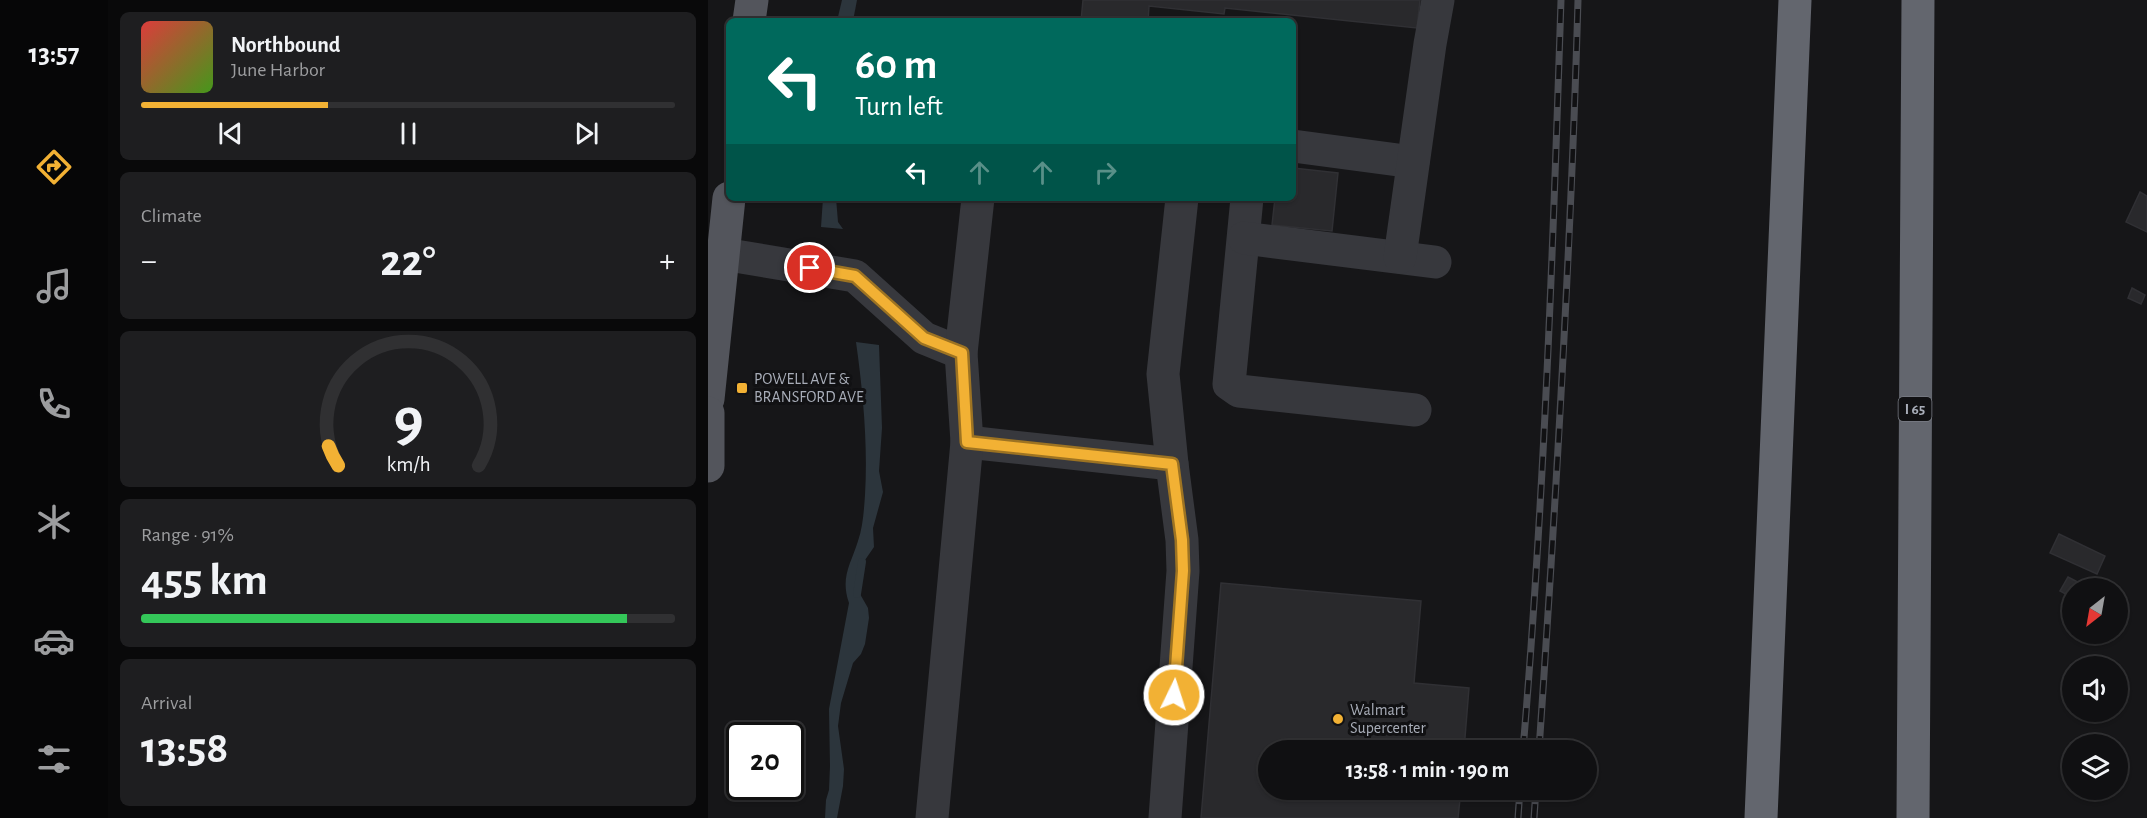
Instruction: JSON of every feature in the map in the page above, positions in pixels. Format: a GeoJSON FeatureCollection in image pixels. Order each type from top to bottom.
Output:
{"type":"FeatureCollection","features":[{"type":"Feature","properties":{"kind":"highway"},"geometry":{"type":"LineString","coordinates":[[1761,818],[1795,0]]}},
{"type":"Feature","properties":{"kind":"highway","name":"I 65"},"geometry":{"type":"LineString","coordinates":[[1913,818],[1918,0]]}},
{"type":"Feature","properties":{"kind":"highway"},"geometry":{"type":"LineString","coordinates":[[1756,818],[1763,760]]}},
{"type":"Feature","properties":{"kind":"main road"},"geometry":{"type":"LineString","coordinates":[[749,18],[752,0]]}},
{"type":"Feature","properties":{"kind":"main road"},"geometry":{"type":"LineString","coordinates":[[708,399],[729,201]]}},
{"type":"Feature","properties":{"kind":"main road"},"geometry":{"type":"LineString","coordinates":[[708,413],[708,466]]}},
{"type":"Feature","properties":{"kind":"lane"},"geometry":{"type":"LineString","coordinates":[[1400,257],[1438,0]]}},
{"type":"Feature","properties":{"kind":"lane"},"geometry":{"type":"LineString","coordinates":[[1296,146],[1413,162]]}},
{"type":"Feature","properties":{"kind":"lane"},"geometry":{"type":"LineString","coordinates":[[932,818],[967,442],[962,353],[978,201]]}},
{"type":"Feature","properties":{"kind":"lane"},"geometry":{"type":"LineString","coordinates":[[1165,818],[1183,571],[1182,540],[1163,374],[1182,201]]}},
{"type":"Feature","properties":{"kind":"lane"},"geometry":{"type":"LineString","coordinates":[[1247,201],[1229,384],[1239,392],[1415,410]]}},
{"type":"Feature","properties":{"kind":"lane"},"geometry":{"type":"LineString","coordinates":[[1244,238],[1435,262]]}},
{"type":"Feature","properties":{"kind":"lane"},"geometry":{"type":"LineString","coordinates":[[723,254],[855,276],[924,338],[962,353]]}},
{"type":"Feature","properties":{"kind":"lane"},"geometry":{"type":"LineString","coordinates":[[967,442],[1172,464]]}},
{"type":"Feature","properties":{"kind":"shaded area"},"geometry":{"type":"Polygon","coordinates":[[[842,0],[857,0],[854,18],[838,18],[842,0]]]}},
{"type":"Feature","properties":{"kind":"shaded area"},"geometry":{"type":"Polygon","coordinates":[[[823,201],[836,201],[838,222],[843,229],[821,227],[823,201]]]}},
{"type":"Feature","properties":{"kind":"shaded area"},"geometry":{"type":"Polygon","coordinates":[[[856,342],[879,345],[882,428],[879,471],[883,492],[873,528],[874,547],[865,560],[857,581],[860,594],[868,608],[869,618],[865,644],[861,654],[853,663],[841,703],[838,726],[844,769],[843,786],[837,818],[825,818],[830,766],[829,709],[849,603],[846,578],[861,530],[865,495],[864,418],[856,342]]]}},
{"type":"Feature","properties":{"kind":"building"},"geometry":{"type":"Polygon","coordinates":[[[1083,0],[1420,0],[1417,28],[1225,8],[1224,14],[1149,6],[1148,18],[1081,18],[1083,0]]]}},
{"type":"Feature","properties":{"kind":"building"},"geometry":{"type":"Polygon","coordinates":[[[1296,168],[1338,173],[1332,231],[1272,225],[1275,201],[1296,201],[1296,168]]]}},
{"type":"Feature","properties":{"kind":"building"},"geometry":{"type":"Polygon","coordinates":[[[2140,192],[2147,196],[2147,232],[2126,222],[2140,192]]]}},
{"type":"Feature","properties":{"kind":"building"},"geometry":{"type":"Polygon","coordinates":[[[2132,288],[2145,295],[2141,304],[2128,298],[2132,288]]]}},
{"type":"Feature","properties":{"kind":"building"},"geometry":{"type":"Polygon","coordinates":[[[2059,534],[2105,556],[2097,574],[2050,553],[2059,534]]]}},
{"type":"Feature","properties":{"kind":"building","name":"Walmart Supercenter"},"geometry":{"type":"Polygon","coordinates":[[[1221,583],[1421,601],[1414,683],[1469,688],[1465,740],[1258,740],[1258,800],[1460,800],[1458,818],[1201,818],[1221,583]]]}},
{"type":"Feature","properties":{"kind":"waterway"},"geometry":{"type":"LineString","coordinates":[[857,594],[862,562]]}},
{"type":"Feature","properties":{"kind":"railway"},"geometry":{"type":"LineString","coordinates":[[1524,740],[1542,469],[1561,0]]}},
{"type":"Feature","properties":{"kind":"railway"},"geometry":{"type":"LineString","coordinates":[[1540,740],[1562,375],[1578,0]]}},
{"type":"Feature","properties":{"kind":"railway"},"geometry":{"type":"LineString","coordinates":[[1518,818],[1519,800]]}},
{"type":"Feature","properties":{"kind":"railway"},"geometry":{"type":"LineString","coordinates":[[1534,818],[1535,800]]}},
{"type":"Feature","properties":{"kind":"place","name":"POWELL AVE & BRANSFORD AVE"},"geometry":{"type":"Point","coordinates":[742,388]}},
{"type":"Feature","properties":{"kind":"place","name":"Walmart Supercenter"},"geometry":{"type":"Point","coordinates":[1338,719]}},
{"type":"Feature","properties":{"kind":"route"},"geometry":{"type":"LineString","coordinates":[[810,268],[855,276],[924,338],[962,353],[967,442],[1172,464],[1182,540],[1183,571],[1174,695]]}}]}
